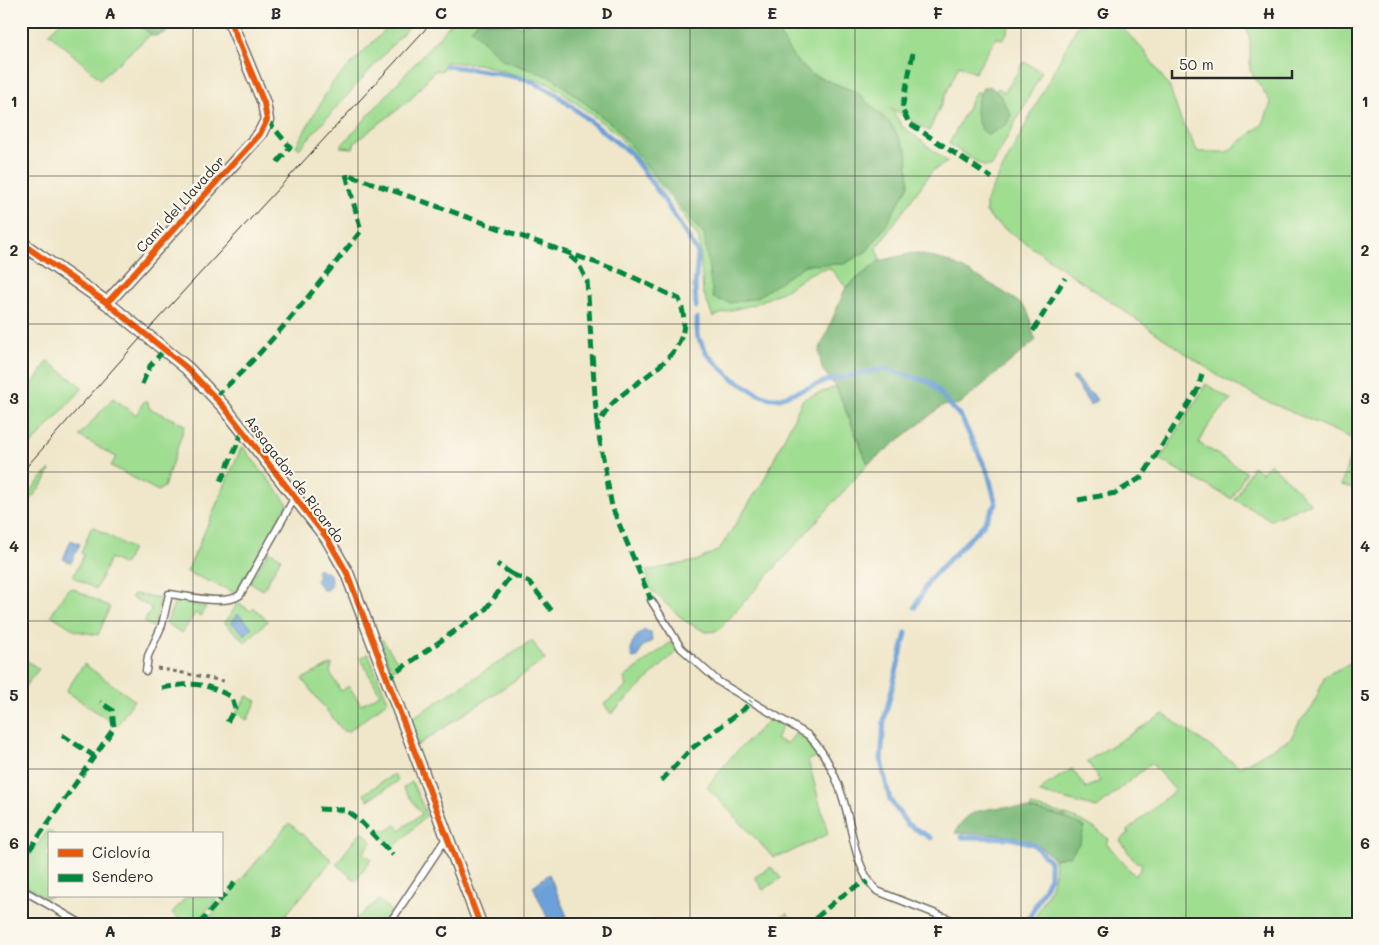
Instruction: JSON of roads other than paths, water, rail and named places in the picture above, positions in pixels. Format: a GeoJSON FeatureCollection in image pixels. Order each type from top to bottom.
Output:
{"type":"FeatureCollection","features":[{"type":"Feature","properties":{"kind":"street","name":"Camí del Llavador"},"geometry":{"type":"LineString","coordinates":[[107,302],[260,134],[267,120],[264,103],[230,21]]}},
{"type":"Feature","properties":{"kind":"street","name":"Assagador de Ricardo"},"geometry":{"type":"LineString","coordinates":[[21,243],[107,302],[187,368],[224,406],[327,538],[347,572],[480,924]]}},
{"type":"Feature","properties":{"kind":"lane"},"geometry":{"type":"LineString","coordinates":[[146,668],[148,656],[162,625],[169,594],[222,601],[234,600],[240,595],[295,498]]}},
{"type":"Feature","properties":{"kind":"lane"},"geometry":{"type":"LineString","coordinates":[[651,600],[681,648],[719,682],[808,735],[819,747],[833,770],[848,817],[851,838],[868,882],[877,890],[962,924]]}},
{"type":"Feature","properties":{"kind":"lane"},"geometry":{"type":"LineString","coordinates":[[389,924],[447,836]]}},
{"type":"Feature","properties":{"kind":"lane"},"geometry":{"type":"LineString","coordinates":[[21,889],[82,924]]}},
{"type":"Feature","properties":{"kind":"water"},"geometry":{"type":"Polygon","coordinates":[[[1076,376],[1088,392],[1092,393],[1097,400],[1090,405],[1072,378],[1076,376]]]}},
{"type":"Feature","properties":{"kind":"water"},"geometry":{"type":"Polygon","coordinates":[[[71,540],[80,544],[71,563],[63,559],[71,540]]]}},
{"type":"Feature","properties":{"kind":"water"},"geometry":{"type":"Polygon","coordinates":[[[318,568],[330,574],[332,585],[328,590],[323,590],[316,581],[318,577],[316,570],[318,568]]]}},
{"type":"Feature","properties":{"kind":"water"},"geometry":{"type":"Polygon","coordinates":[[[238,614],[252,627],[245,635],[231,622],[238,614]]]}},
{"type":"Feature","properties":{"kind":"water"},"geometry":{"type":"Polygon","coordinates":[[[645,630],[651,633],[652,641],[642,647],[638,658],[633,658],[631,650],[633,642],[645,630]]]}},
{"type":"Feature","properties":{"kind":"water"},"geometry":{"type":"Polygon","coordinates":[[[549,874],[569,921],[566,924],[550,924],[533,886],[549,874]]]}},
{"type":"Feature","properties":{"kind":"waterway"},"geometry":{"type":"LineString","coordinates":[[446,66],[526,79],[556,94],[630,153],[661,195],[698,253],[695,288],[696,307]]}},
{"type":"Feature","properties":{"kind":"waterway"},"geometry":{"type":"LineString","coordinates":[[697,318],[697,335],[707,354],[732,378],[760,395],[780,398],[829,380],[884,369],[930,382],[961,417],[988,473],[996,504],[983,525],[930,579],[915,607]]}},
{"type":"Feature","properties":{"kind":"waterway"},"geometry":{"type":"LineString","coordinates":[[906,633],[884,720],[881,761],[890,800],[907,824],[931,838]]}},
{"type":"Feature","properties":{"kind":"waterway"},"geometry":{"type":"LineString","coordinates":[[962,837],[1010,838],[1033,844],[1050,861],[1050,877],[1026,924]]}},
{"type":"Feature","properties":{"kind":"tram line"},"geometry":{"type":"LineString","coordinates":[[21,473],[145,333],[433,21]]}}]}
